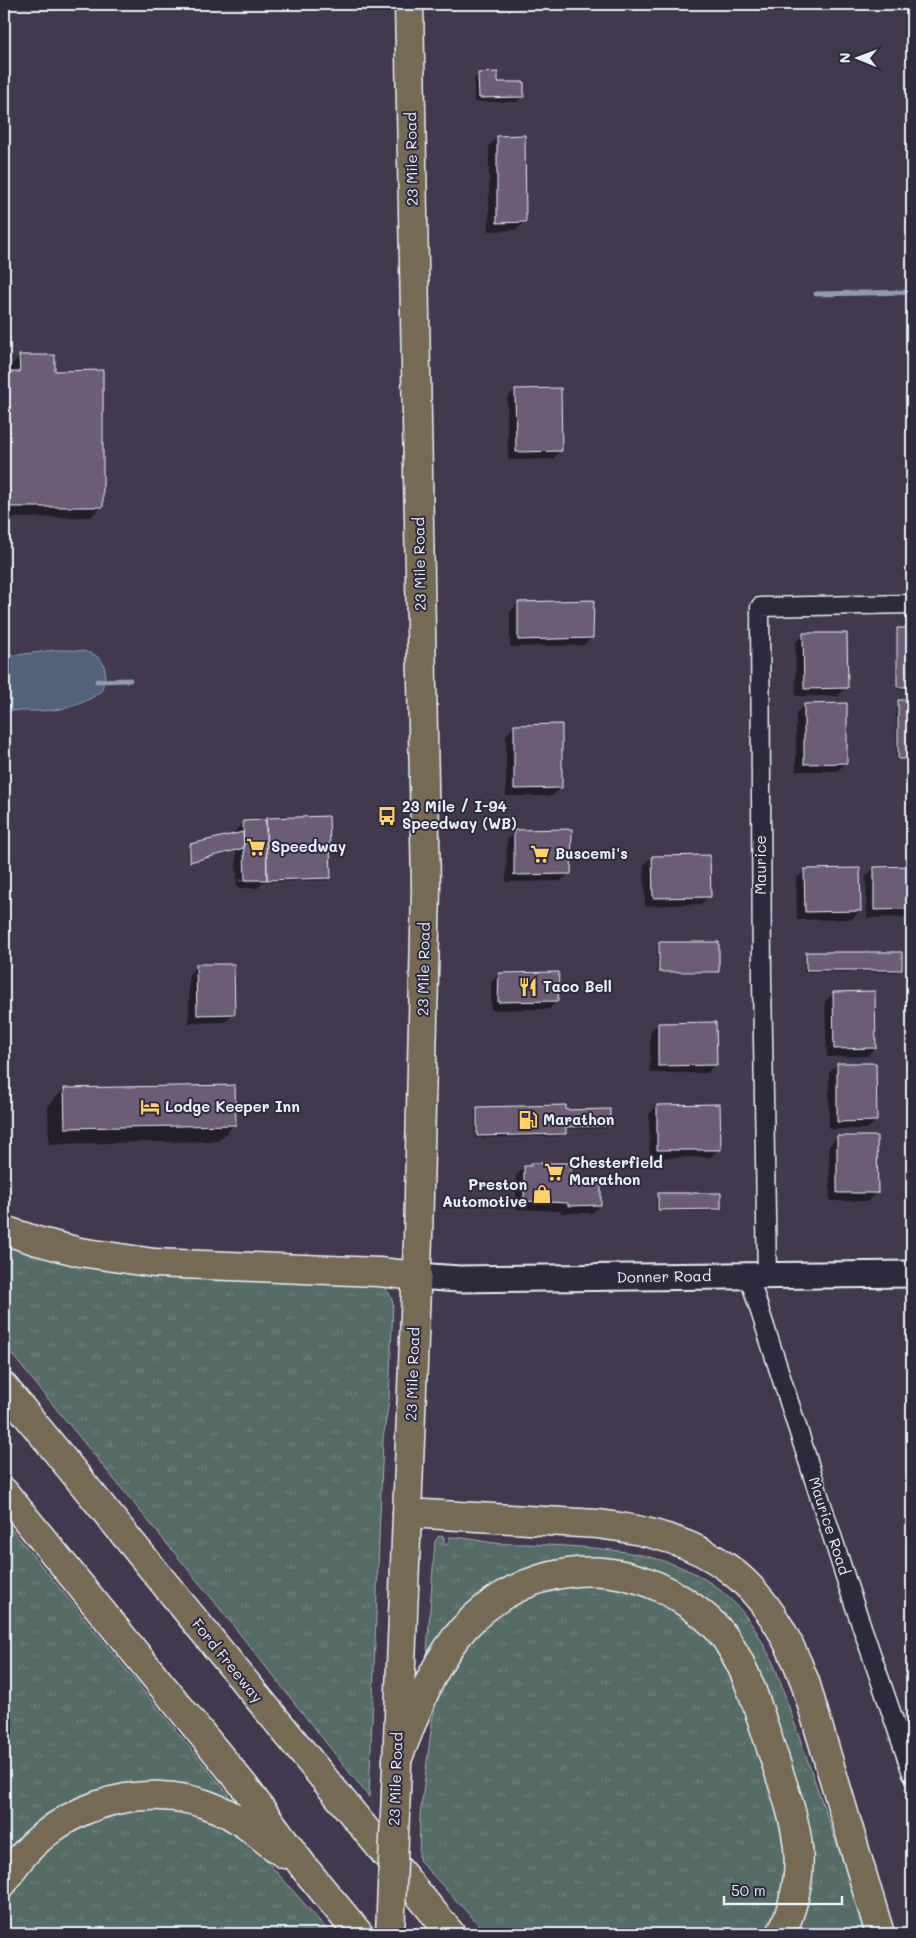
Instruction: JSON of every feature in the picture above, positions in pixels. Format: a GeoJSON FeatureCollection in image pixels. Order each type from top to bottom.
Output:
{"type":"FeatureCollection","features":[{"type":"Feature","properties":{"kind":"main road","name":"23 Mile Road"},"geometry":{"type":"LineString","coordinates":[[390,1934],[417,1276],[426,888],[409,4]]}},
{"type":"Feature","properties":{"kind":"main road"},"geometry":{"type":"LineString","coordinates":[[4,1230],[80,1252],[154,1263],[378,1272],[417,1276]]}},
{"type":"Feature","properties":{"kind":"main road","name":"Ford Freeway"},"geometry":{"type":"LineString","coordinates":[[4,1387],[451,1934]]}},
{"type":"Feature","properties":{"kind":"main road"},"geometry":{"type":"LineString","coordinates":[[4,1492],[244,1786],[306,1870],[359,1934]]}},
{"type":"Feature","properties":{"kind":"main road"},"geometry":{"type":"LineString","coordinates":[[407,1513],[624,1527],[680,1542],[711,1557],[730,1569],[747,1584],[764,1603],[794,1652],[805,1682],[880,1934]]}},
{"type":"Feature","properties":{"kind":"main road"},"geometry":{"type":"LineString","coordinates":[[397,1760],[433,1675],[447,1650],[463,1628],[483,1609],[524,1584],[571,1572],[598,1571],[650,1582],[672,1592],[713,1624],[729,1643],[752,1690],[794,1817],[799,1844],[799,1870],[795,1894],[789,1918],[781,1934]]}},
{"type":"Feature","properties":{"kind":"main road"},"geometry":{"type":"LineString","coordinates":[[4,1882],[25,1853],[43,1835],[61,1822],[82,1810],[103,1803],[150,1795],[175,1796],[198,1801],[219,1809],[235,1818],[306,1870]]}},
{"type":"Feature","properties":{"kind":"street","name":"Maurice"},"geometry":{"type":"LineString","coordinates":[[758,1276],[762,971],[760,607],[912,604]]}},
{"type":"Feature","properties":{"kind":"street","name":"Donner Road"},"geometry":{"type":"LineString","coordinates":[[417,1276],[459,1280],[912,1274]]}},
{"type":"Feature","properties":{"kind":"street","name":"Maurice Road"},"geometry":{"type":"LineString","coordinates":[[758,1276],[851,1595],[907,1735],[912,1773]]}},
{"type":"Feature","properties":{"kind":"green space"},"geometry":{"type":"Polygon","coordinates":[[[4,1241],[384,1286],[389,1293],[393,1303],[389,1400],[383,1439],[369,1797],[209,1595],[4,1345],[4,1241]]]}},
{"type":"Feature","properties":{"kind":"green space"},"geometry":{"type":"Polygon","coordinates":[[[4,1520],[232,1799],[165,1784],[141,1783],[118,1787],[4,1860],[4,1520]]]}},
{"type":"Feature","properties":{"kind":"green space"},"geometry":{"type":"Polygon","coordinates":[[[439,1536],[444,1537],[444,1544],[449,1544],[449,1537],[455,1537],[498,1543],[584,1547],[640,1555],[667,1562],[693,1572],[716,1587],[737,1606],[754,1627],[775,1667],[868,1934],[789,1934],[804,1889],[734,1639],[584,1564],[427,1651],[435,1541],[439,1536]]]}},
{"type":"Feature","properties":{"kind":"green space"},"geometry":{"type":"Polygon","coordinates":[[[604,1583],[645,1593],[685,1615],[717,1646],[738,1686],[788,1843],[785,1891],[769,1934],[487,1934],[419,1860],[420,1815],[433,1716],[439,1691],[460,1653],[490,1619],[527,1597],[563,1585],[604,1583]]]}},
{"type":"Feature","properties":{"kind":"green space"},"geometry":{"type":"Polygon","coordinates":[[[170,1809],[214,1819],[251,1843],[331,1934],[4,1934],[4,1908],[14,1888],[41,1853],[79,1826],[122,1811],[170,1809]]]}},
{"type":"Feature","properties":{"kind":"water"},"geometry":{"type":"Polygon","coordinates":[[[55,650],[85,652],[98,657],[105,669],[102,690],[80,704],[56,710],[4,710],[4,654],[17,655],[55,650]]]}},
{"type":"Feature","properties":{"kind":"building"},"geometry":{"type":"Polygon","coordinates":[[[498,72],[498,82],[524,82],[524,97],[479,98],[478,73],[498,72]]]}},
{"type":"Feature","properties":{"kind":"building"},"geometry":{"type":"Polygon","coordinates":[[[525,135],[526,222],[497,223],[497,136],[525,135]]]}},
{"type":"Feature","properties":{"kind":"building"},"geometry":{"type":"Polygon","coordinates":[[[19,355],[55,355],[55,371],[103,370],[103,507],[9,507],[8,372],[20,372],[19,355]]]}},
{"type":"Feature","properties":{"kind":"building"},"geometry":{"type":"Polygon","coordinates":[[[561,388],[562,451],[516,452],[515,389],[561,388]]]}},
{"type":"Feature","properties":{"kind":"building"},"geometry":{"type":"Polygon","coordinates":[[[594,600],[593,638],[518,640],[518,602],[594,600]]]}},
{"type":"Feature","properties":{"kind":"building"},"geometry":{"type":"Polygon","coordinates":[[[897,628],[912,628],[912,687],[897,687],[897,628]]]}},
{"type":"Feature","properties":{"kind":"building"},"geometry":{"type":"Polygon","coordinates":[[[803,633],[847,633],[848,688],[804,689],[803,633]]]}},
{"type":"Feature","properties":{"kind":"building"},"geometry":{"type":"Polygon","coordinates":[[[898,700],[912,700],[912,759],[898,759],[898,700]]]}},
{"type":"Feature","properties":{"kind":"building"},"geometry":{"type":"Polygon","coordinates":[[[847,703],[847,763],[804,764],[804,704],[847,703]]]}},
{"type":"Feature","properties":{"kind":"building"},"geometry":{"type":"Polygon","coordinates":[[[562,724],[562,788],[514,789],[514,725],[562,724]]]}},
{"type":"Feature","properties":{"kind":"building"},"geometry":{"type":"Polygon","coordinates":[[[329,816],[331,878],[267,880],[266,818],[329,816]]]}},
{"type":"Feature","properties":{"kind":"building"},"geometry":{"type":"Polygon","coordinates":[[[266,820],[267,880],[245,880],[243,821],[266,820]]]}},
{"type":"Feature","properties":{"kind":"building"},"geometry":{"type":"Polygon","coordinates":[[[572,829],[571,874],[514,875],[514,830],[572,829]]]}},
{"type":"Feature","properties":{"kind":"building"},"geometry":{"type":"Polygon","coordinates":[[[243,832],[244,848],[190,862],[190,844],[243,832]]]}},
{"type":"Feature","properties":{"kind":"building"},"geometry":{"type":"Polygon","coordinates":[[[710,855],[711,897],[653,898],[652,856],[710,855]]]}},
{"type":"Feature","properties":{"kind":"building"},"geometry":{"type":"Polygon","coordinates":[[[912,866],[912,909],[874,910],[874,867],[912,866]]]}},
{"type":"Feature","properties":{"kind":"building"},"geometry":{"type":"Polygon","coordinates":[[[860,868],[861,911],[805,912],[804,869],[860,868]]]}},
{"type":"Feature","properties":{"kind":"building"},"geometry":{"type":"Polygon","coordinates":[[[659,942],[719,942],[719,972],[659,972],[659,942]]]}},
{"type":"Feature","properties":{"kind":"building"},"geometry":{"type":"Polygon","coordinates":[[[806,952],[902,952],[902,970],[806,970],[806,952]]]}},
{"type":"Feature","properties":{"kind":"building"},"geometry":{"type":"Polygon","coordinates":[[[196,964],[234,964],[235,1014],[197,1015],[196,964]]]}},
{"type":"Feature","properties":{"kind":"building","name":"Taco Bell"},"geometry":{"type":"Polygon","coordinates":[[[559,972],[558,1001],[498,1002],[499,973],[559,972]]]}},
{"type":"Feature","properties":{"kind":"building"},"geometry":{"type":"Polygon","coordinates":[[[875,991],[876,1048],[834,1049],[833,992],[875,991]]]}},
{"type":"Feature","properties":{"kind":"building"},"geometry":{"type":"Polygon","coordinates":[[[716,1022],[717,1065],[658,1066],[658,1023],[716,1022]]]}},
{"type":"Feature","properties":{"kind":"building"},"geometry":{"type":"Polygon","coordinates":[[[837,1063],[876,1063],[877,1121],[837,1122],[837,1063]]]}},
{"type":"Feature","properties":{"kind":"building","name":"Lodge Keeper Inn"},"geometry":{"type":"Polygon","coordinates":[[[235,1085],[236,1125],[65,1128],[64,1088],[235,1085]]]}},
{"type":"Feature","properties":{"kind":"building"},"geometry":{"type":"Polygon","coordinates":[[[720,1104],[721,1150],[657,1150],[657,1105],[720,1104]]]}},
{"type":"Feature","properties":{"kind":"building"},"geometry":{"type":"Polygon","coordinates":[[[566,1105],[566,1110],[610,1109],[610,1126],[566,1127],[566,1134],[477,1136],[477,1107],[566,1105]]]}},
{"type":"Feature","properties":{"kind":"building"},"geometry":{"type":"Polygon","coordinates":[[[837,1136],[877,1136],[878,1193],[837,1193],[837,1136]]]}},
{"type":"Feature","properties":{"kind":"building"},"geometry":{"type":"Polygon","coordinates":[[[531,1163],[571,1163],[571,1180],[601,1179],[601,1205],[568,1206],[568,1203],[524,1201],[524,1166],[531,1166],[531,1163]]]}},
{"type":"Feature","properties":{"kind":"building"},"geometry":{"type":"Polygon","coordinates":[[[658,1193],[721,1193],[721,1209],[658,1210],[658,1193]]]}},
{"type":"Feature","properties":{"kind":"waterway"},"geometry":{"type":"LineString","coordinates":[[816,294],[912,292]]}},
{"type":"Feature","properties":{"kind":"waterway"},"geometry":{"type":"LineString","coordinates":[[97,681],[130,680]]}},
{"type":"Feature","properties":{"kind":"place","name":"23 Mile / I-94 Speedway (WB)"},"geometry":{"type":"Point","coordinates":[387,816]}},
{"type":"Feature","properties":{"kind":"place","name":"Speedway"},"geometry":{"type":"Point","coordinates":[256,847]}},
{"type":"Feature","properties":{"kind":"place","name":"Buscemi's"},"geometry":{"type":"Point","coordinates":[540,854]}},
{"type":"Feature","properties":{"kind":"place","name":"Taco Bell"},"geometry":{"type":"Point","coordinates":[528,987]}},
{"type":"Feature","properties":{"kind":"place","name":"Lodge Keeper Inn"},"geometry":{"type":"Point","coordinates":[150,1107]}},
{"type":"Feature","properties":{"kind":"place","name":"Marathon"},"geometry":{"type":"Point","coordinates":[528,1120]}},
{"type":"Feature","properties":{"kind":"place","name":"Chesterfield Marathon"},"geometry":{"type":"Point","coordinates":[554,1172]}},
{"type":"Feature","properties":{"kind":"place","name":"Preston Automotive"},"geometry":{"type":"Point","coordinates":[542,1194]}}]}
